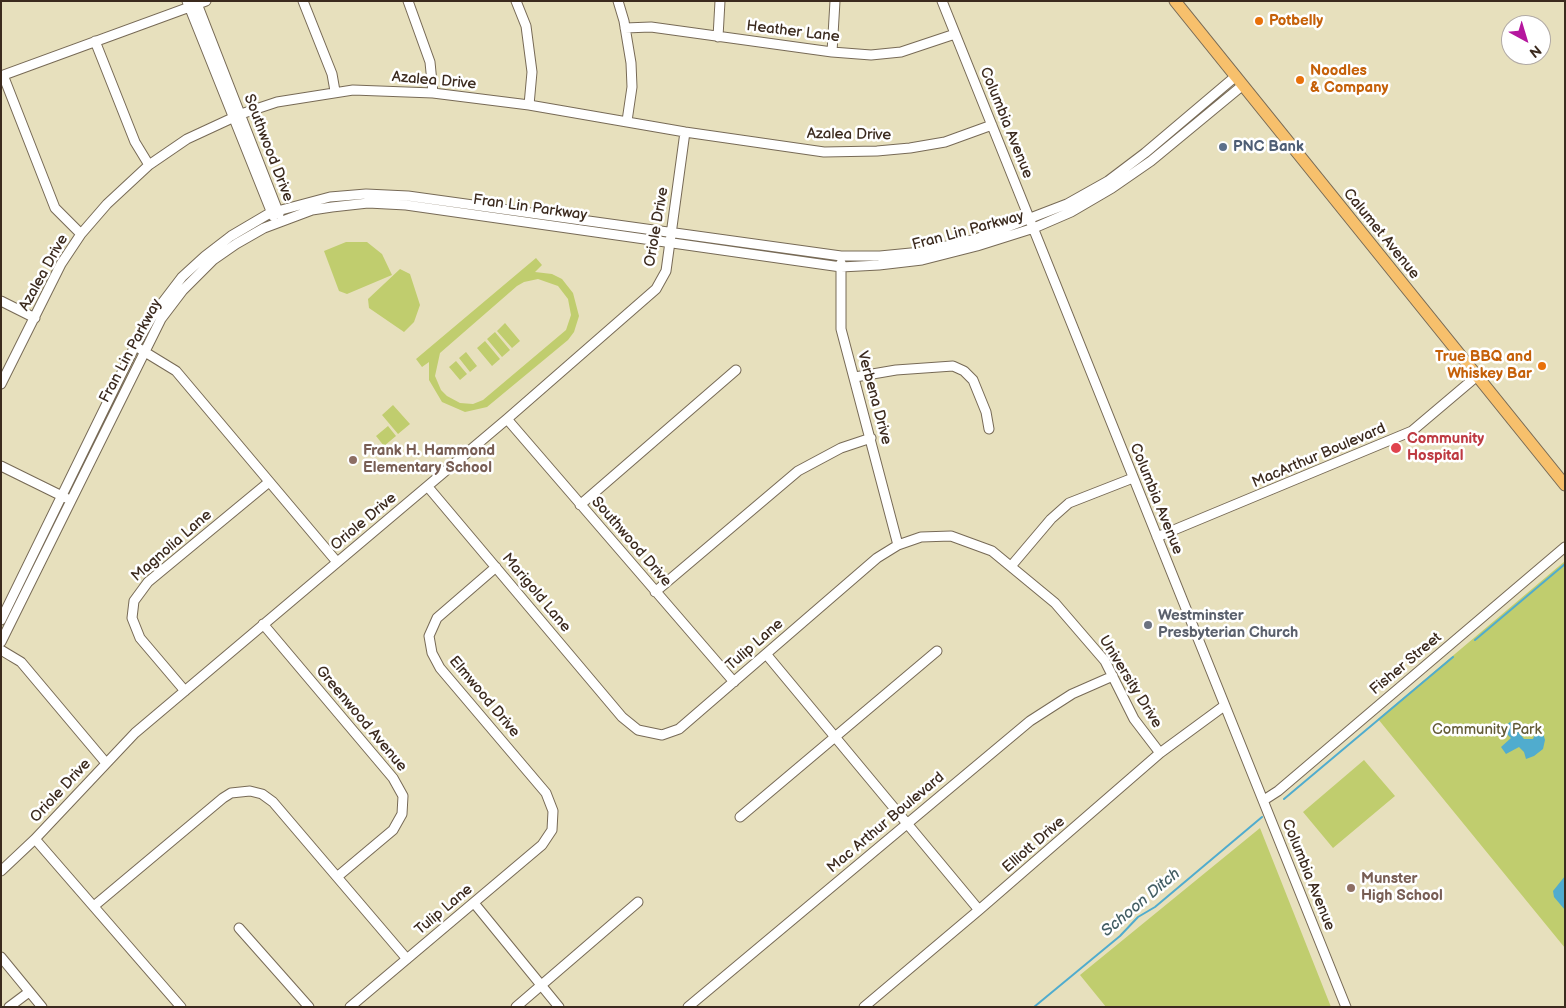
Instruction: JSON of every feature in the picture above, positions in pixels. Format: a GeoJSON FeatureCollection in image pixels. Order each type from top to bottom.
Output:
{"type":"FeatureCollection","features":[{"type":"Feature","properties":{"kind":"main road","name":"Calumet Avenue"},"geometry":{"type":"LineString","coordinates":[[1175,1],[1565,485]]}},
{"type":"Feature","properties":{"kind":"street"},"geometry":{"type":"LineString","coordinates":[[303,1],[332,74],[334,91]]}},
{"type":"Feature","properties":{"kind":"street"},"geometry":{"type":"LineString","coordinates":[[408,1],[430,62],[433,93]]}},
{"type":"Feature","properties":{"kind":"street"},"geometry":{"type":"LineString","coordinates":[[516,1],[526,26],[532,72],[529,105]]}},
{"type":"Feature","properties":{"kind":"street"},"geometry":{"type":"LineString","coordinates":[[618,1],[626,28],[632,87],[627,121]]}},
{"type":"Feature","properties":{"kind":"street"},"geometry":{"type":"LineString","coordinates":[[718,37],[720,1]]}},
{"type":"Feature","properties":{"kind":"street"},"geometry":{"type":"LineString","coordinates":[[832,52],[835,1]]}},
{"type":"Feature","properties":{"kind":"street","name":"Columbia Avenue"},"geometry":{"type":"LineString","coordinates":[[942,1],[1346,1007]]}},
{"type":"Feature","properties":{"kind":"street"},"geometry":{"type":"LineString","coordinates":[[82,234],[55,208],[2,75],[195,3]]}},
{"type":"Feature","properties":{"kind":"street","name":"Southwood Drive"},"geometry":{"type":"LineString","coordinates":[[195,3],[279,222]]}},
{"type":"Feature","properties":{"kind":"street","name":"Heather Lane"},"geometry":{"type":"LineString","coordinates":[[626,28],[645,27],[832,52],[871,55],[901,52],[955,34]]}},
{"type":"Feature","properties":{"kind":"street"},"geometry":{"type":"LineString","coordinates":[[95,41],[135,142],[149,166]]}},
{"type":"Feature","properties":{"kind":"street","name":"Fran Lin Parkway"},"geometry":{"type":"LineString","coordinates":[[1,642],[135,346],[161,304],[195,264],[231,236],[274,212],[330,197],[366,194],[408,196],[841,267],[922,260],[977,246],[1032,223],[1108,181],[1239,81]]}},
{"type":"Feature","properties":{"kind":"street","name":"Azalea Drive"},"geometry":{"type":"LineString","coordinates":[[1,384],[61,264],[82,234],[107,204],[149,166],[187,139],[237,116],[277,102],[334,91],[371,89],[433,93],[529,105],[685,132],[824,152],[877,152],[945,142],[992,125]]}},
{"type":"Feature","properties":{"kind":"street","name":"Oriole Drive"},"geometry":{"type":"LineString","coordinates":[[1,871],[35,839],[135,733],[507,419],[656,289],[666,271],[685,132]]}},
{"type":"Feature","properties":{"kind":"street","name":"Fran Lin Parkway"},"geometry":{"type":"LineString","coordinates":[[1,620],[168,309],[202,270],[236,244],[279,222],[312,210],[332,207],[368,203],[406,205],[672,238],[841,256],[880,256],[921,252],[1032,223]]}},
{"type":"Feature","properties":{"kind":"street","name":"Verbena Drive"},"geometry":{"type":"LineString","coordinates":[[841,256],[841,329],[898,545]]}},
{"type":"Feature","properties":{"kind":"street"},"geometry":{"type":"LineString","coordinates":[[1,302],[35,318]]}},
{"type":"Feature","properties":{"kind":"street"},"geometry":{"type":"LineString","coordinates":[[135,346],[176,371],[337,562]]}},
{"type":"Feature","properties":{"kind":"street"},"geometry":{"type":"LineString","coordinates":[[855,377],[896,370],[953,366],[964,371],[973,380],[986,412],[989,429]]}},
{"type":"Feature","properties":{"kind":"street"},"geometry":{"type":"LineString","coordinates":[[580,504],[736,370]]}},
{"type":"Feature","properties":{"kind":"street","name":"MacArthur Boulevard"},"geometry":{"type":"LineString","coordinates":[[1157,537],[1412,431],[1477,376]]}},
{"type":"Feature","properties":{"kind":"street","name":"Southwood Drive"},"geometry":{"type":"LineString","coordinates":[[507,419],[734,682]]}},
{"type":"Feature","properties":{"kind":"street"},"geometry":{"type":"LineString","coordinates":[[655,592],[798,471],[841,448],[871,438]]}},
{"type":"Feature","properties":{"kind":"street"},"geometry":{"type":"LineString","coordinates":[[1,466],[67,498]]}},
{"type":"Feature","properties":{"kind":"street"},"geometry":{"type":"LineString","coordinates":[[1012,565],[1051,519],[1069,503],[1133,478]]}},
{"type":"Feature","properties":{"kind":"street","name":"Magnolia Lane"},"geometry":{"type":"LineString","coordinates":[[185,691],[140,638],[132,618],[134,601],[148,582],[269,482]]}},
{"type":"Feature","properties":{"kind":"street","name":"Marigold Lane"},"geometry":{"type":"LineString","coordinates":[[428,486],[622,717]]}},
{"type":"Feature","properties":{"kind":"street","name":"University Drive"},"geometry":{"type":"LineString","coordinates":[[898,545],[921,537],[951,536],[992,550],[1012,565],[1074,623],[1105,661],[1134,719],[1160,753]]}},
{"type":"Feature","properties":{"kind":"street","name":"Tulip Lane"},"geometry":{"type":"LineString","coordinates":[[622,717],[638,730],[662,735],[679,729],[877,558],[898,545]]}},
{"type":"Feature","properties":{"kind":"street","name":"Fisher Street"},"geometry":{"type":"LineString","coordinates":[[1264,800],[1278,792],[1565,547]]}},
{"type":"Feature","properties":{"kind":"street","name":"Elmwood Drive"},"geometry":{"type":"LineString","coordinates":[[496,567],[437,618],[429,636],[432,653],[440,668],[546,793],[554,811],[552,830]]}},
{"type":"Feature","properties":{"kind":"street","name":"Greenwood Avenue"},"geometry":{"type":"LineString","coordinates":[[263,624],[393,778],[403,796],[402,814],[393,830],[337,877]]}},
{"type":"Feature","properties":{"kind":"street"},"geometry":{"type":"LineString","coordinates":[[1,650],[21,662],[106,763]]}},
{"type":"Feature","properties":{"kind":"street"},"geometry":{"type":"LineString","coordinates":[[740,817],[937,651]]}},
{"type":"Feature","properties":{"kind":"street"},"geometry":{"type":"LineString","coordinates":[[766,654],[979,910]]}},
{"type":"Feature","properties":{"kind":"street","name":"Mac Arthur Boulevard"},"geometry":{"type":"LineString","coordinates":[[688,1007],[1030,721],[1072,694],[1113,676]]}},
{"type":"Feature","properties":{"kind":"street","name":"Elliott Drive"},"geometry":{"type":"LineString","coordinates":[[864,1007],[1160,753],[1224,706]]}},
{"type":"Feature","properties":{"kind":"street"},"geometry":{"type":"LineString","coordinates":[[94,906],[223,798],[236,792],[250,791],[262,794],[273,802],[407,959]]}},
{"type":"Feature","properties":{"kind":"street","name":"Tulip Lane"},"geometry":{"type":"LineString","coordinates":[[350,1007],[542,845],[552,830]]}},
{"type":"Feature","properties":{"kind":"street"},"geometry":{"type":"LineString","coordinates":[[35,839],[180,1007]]}},
{"type":"Feature","properties":{"kind":"street"},"geometry":{"type":"LineString","coordinates":[[516,1007],[638,902]]}},
{"type":"Feature","properties":{"kind":"street"},"geometry":{"type":"LineString","coordinates":[[474,903],[559,1007]]}},
{"type":"Feature","properties":{"kind":"street"},"geometry":{"type":"LineString","coordinates":[[239,928],[308,1007]]}},
{"type":"Feature","properties":{"kind":"street"},"geometry":{"type":"LineString","coordinates":[[1,957],[42,1007]]}},
{"type":"Feature","properties":{"kind":"street"},"geometry":{"type":"LineString","coordinates":[[9,1007],[29,992]]}},
{"type":"Feature","properties":{"kind":"green space"},"geometry":{"type":"Polygon","coordinates":[[[346,242],[367,242],[382,254],[392,275],[347,294],[339,291],[324,251],[346,242]]]}},
{"type":"Feature","properties":{"kind":"green space"},"geometry":{"type":"Polygon","coordinates":[[[536,258],[542,265],[535,272],[552,274],[562,279],[573,293],[579,316],[574,332],[568,340],[487,407],[465,412],[442,402],[429,380],[429,362],[422,367],[416,359],[536,258]],[[538,279],[524,282],[440,353],[435,376],[441,390],[447,396],[460,403],[473,404],[483,400],[566,330],[571,315],[568,299],[558,286],[538,279]]]}},
{"type":"Feature","properties":{"kind":"green space"},"geometry":{"type":"Polygon","coordinates":[[[400,269],[410,274],[420,305],[414,322],[404,332],[369,308],[368,299],[400,269]]]}},
{"type":"Feature","properties":{"kind":"green space"},"geometry":{"type":"Polygon","coordinates":[[[505,323],[520,341],[512,348],[497,331],[505,323]]]}},
{"type":"Feature","properties":{"kind":"green space"},"geometry":{"type":"Polygon","coordinates":[[[495,332],[510,350],[502,357],[487,339],[495,332]]]}},
{"type":"Feature","properties":{"kind":"green space"},"geometry":{"type":"Polygon","coordinates":[[[485,341],[500,359],[492,366],[477,348],[485,341]]]}},
{"type":"Feature","properties":{"kind":"green space"},"geometry":{"type":"Polygon","coordinates":[[[466,352],[477,366],[470,372],[459,358],[466,352]]]}},
{"type":"Feature","properties":{"kind":"green space"},"geometry":{"type":"Polygon","coordinates":[[[456,361],[467,374],[460,380],[449,367],[456,361]]]}},
{"type":"Feature","properties":{"kind":"green space"},"geometry":{"type":"Polygon","coordinates":[[[393,405],[410,424],[398,434],[382,415],[393,405]]]}},
{"type":"Feature","properties":{"kind":"green space"},"geometry":{"type":"Polygon","coordinates":[[[388,426],[396,436],[384,446],[376,436],[388,426]]]}},
{"type":"Feature","properties":{"kind":"green space","name":"Community Park"},"geometry":{"type":"Polygon","coordinates":[[[1565,561],[1565,948],[1378,719],[1565,561]]]}},
{"type":"Feature","properties":{"kind":"green space"},"geometry":{"type":"Polygon","coordinates":[[[1364,760],[1395,796],[1333,848],[1303,812],[1364,760]]]}},
{"type":"Feature","properties":{"kind":"green space"},"geometry":{"type":"Polygon","coordinates":[[[1260,828],[1331,1007],[1106,1007],[1080,975],[1260,828]]]}},
{"type":"Feature","properties":{"kind":"water"},"geometry":{"type":"Polygon","coordinates":[[[1510,722],[1524,739],[1533,739],[1537,729],[1543,733],[1545,740],[1543,749],[1526,759],[1524,752],[1519,747],[1506,754],[1501,747],[1511,738],[1502,729],[1510,722]]]}},
{"type":"Feature","properties":{"kind":"water"},"geometry":{"type":"Polygon","coordinates":[[[1565,876],[1565,910],[1554,897],[1553,891],[1565,876]]]}},
{"type":"Feature","properties":{"kind":"waterway","name":"Schoon Ditch"},"geometry":{"type":"LineString","coordinates":[[1475,640],[1565,564]]}},
{"type":"Feature","properties":{"kind":"waterway","name":"Schoon Ditch"},"geometry":{"type":"LineString","coordinates":[[1284,799],[1453,657]]}},
{"type":"Feature","properties":{"kind":"waterway","name":"Schoon Ditch"},"geometry":{"type":"LineString","coordinates":[[1034,1007],[1120,936],[1138,917],[1155,907],[1262,817]]}},
{"type":"Feature","properties":{"kind":"place","name":"Potbelly"},"geometry":{"type":"Point","coordinates":[1259,21]}},
{"type":"Feature","properties":{"kind":"place","name":"Noodles & Company"},"geometry":{"type":"Point","coordinates":[1300,80]}},
{"type":"Feature","properties":{"kind":"place","name":"PNC Bank"},"geometry":{"type":"Point","coordinates":[1223,147]}},
{"type":"Feature","properties":{"kind":"place","name":"True BBQ and Whiskey Bar"},"geometry":{"type":"Point","coordinates":[1542,366]}},
{"type":"Feature","properties":{"kind":"place","name":"Community Hospital"},"geometry":{"type":"Point","coordinates":[1396,448]}},
{"type":"Feature","properties":{"kind":"place","name":"Frank H. Hammond Elementary School"},"geometry":{"type":"Point","coordinates":[353,460]}},
{"type":"Feature","properties":{"kind":"place","name":"Westminster Presbyterian Church"},"geometry":{"type":"Point","coordinates":[1148,625]}},
{"type":"Feature","properties":{"kind":"place","name":"Munster High School"},"geometry":{"type":"Point","coordinates":[1351,888]}}]}
